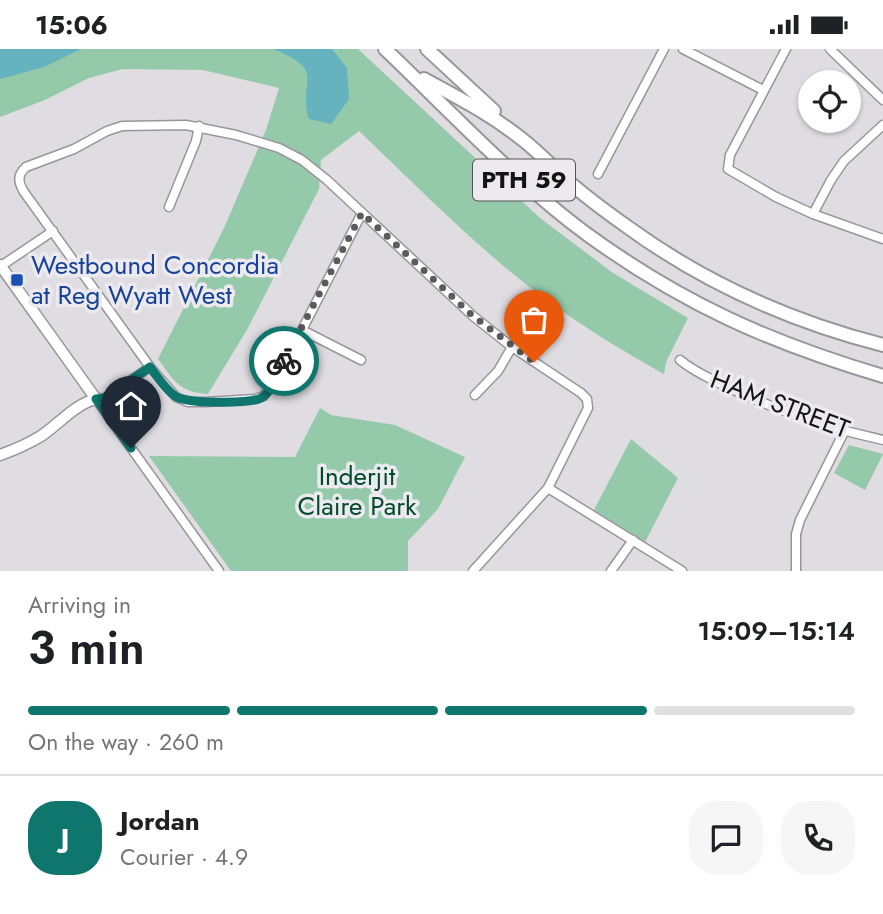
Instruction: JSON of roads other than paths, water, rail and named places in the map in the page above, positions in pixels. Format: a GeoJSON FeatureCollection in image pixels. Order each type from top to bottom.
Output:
{"type":"FeatureCollection","features":[{"type":"Feature","properties":{"kind":"main road","name":"PTH 59"},"geometry":{"type":"LineString","coordinates":[[384,49],[555,208],[641,271],[710,311],[750,330],[822,358],[883,376]]}},
{"type":"Feature","properties":{"kind":"main road"},"geometry":{"type":"LineString","coordinates":[[427,49],[524,141]]}},
{"type":"Feature","properties":{"kind":"main road","name":"PTH 59"},"geometry":{"type":"LineString","coordinates":[[408,71],[482,110],[524,141],[571,184],[629,229],[719,283],[795,317],[883,345]]}},
{"type":"Feature","properties":{"kind":"street"},"geometry":{"type":"LineString","coordinates":[[598,174],[664,49]]}},
{"type":"Feature","properties":{"kind":"street"},"geometry":{"type":"LineString","coordinates":[[683,49],[763,90]]}},
{"type":"Feature","properties":{"kind":"street"},"geometry":{"type":"LineString","coordinates":[[786,49],[730,155],[728,169],[813,214],[883,239]]}},
{"type":"Feature","properties":{"kind":"street"},"geometry":{"type":"LineString","coordinates":[[830,49],[883,100]]}},
{"type":"Feature","properties":{"kind":"street"},"geometry":{"type":"LineString","coordinates":[[813,214],[844,161],[883,125]]}},
{"type":"Feature","properties":{"kind":"street"},"geometry":{"type":"LineString","coordinates":[[362,213],[267,393],[260,398],[188,402],[176,397],[150,367],[21,187],[19,179],[20,172],[26,167],[74,149],[122,126],[198,126],[260,141],[302,160],[327,180],[473,316],[512,347],[581,393],[588,403],[585,415],[548,488],[473,571]]}},
{"type":"Feature","properties":{"kind":"street"},"geometry":{"type":"LineString","coordinates":[[169,207],[196,141],[198,126]]}},
{"type":"Feature","properties":{"kind":"street"},"geometry":{"type":"LineString","coordinates":[[53,232],[0,265],[219,571]]}},
{"type":"Feature","properties":{"kind":"street"},"geometry":{"type":"LineString","coordinates":[[302,330],[361,360]]}},
{"type":"Feature","properties":{"kind":"street"},"geometry":{"type":"LineString","coordinates":[[475,395],[498,371],[512,347]]}},
{"type":"Feature","properties":{"kind":"street","name":"HAM STREET"},"geometry":{"type":"LineString","coordinates":[[680,360],[691,369],[747,397],[799,416],[883,440]]}},
{"type":"Feature","properties":{"kind":"street"},"geometry":{"type":"LineString","coordinates":[[0,455],[41,436],[87,401],[105,398],[150,367]]}},
{"type":"Feature","properties":{"kind":"street"},"geometry":{"type":"LineString","coordinates":[[796,571],[796,534],[800,520],[845,430]]}},
{"type":"Feature","properties":{"kind":"street"},"geometry":{"type":"LineString","coordinates":[[548,488],[682,571]]}},
{"type":"Feature","properties":{"kind":"street"},"geometry":{"type":"LineString","coordinates":[[611,571],[633,540]]}},
{"type":"Feature","properties":{"kind":"water"},"geometry":{"type":"Polygon","coordinates":[[[0,49],[81,49],[44,67],[0,79],[0,49]]]}},
{"type":"Feature","properties":{"kind":"water"},"geometry":{"type":"Polygon","coordinates":[[[273,49],[332,49],[347,68],[349,99],[331,124],[309,119],[306,106],[306,71],[301,64],[273,49]]]}},
{"type":"Feature","properties":{"kind":"place","name":"Westbound Concordia at Reg Wyatt West"},"geometry":{"type":"Point","coordinates":[17,280]}},
{"type":"Feature","properties":{"kind":"park label","name":"Inderjit Claire Park"},"geometry":{"type":"Point","coordinates":[357,490]}}]}
